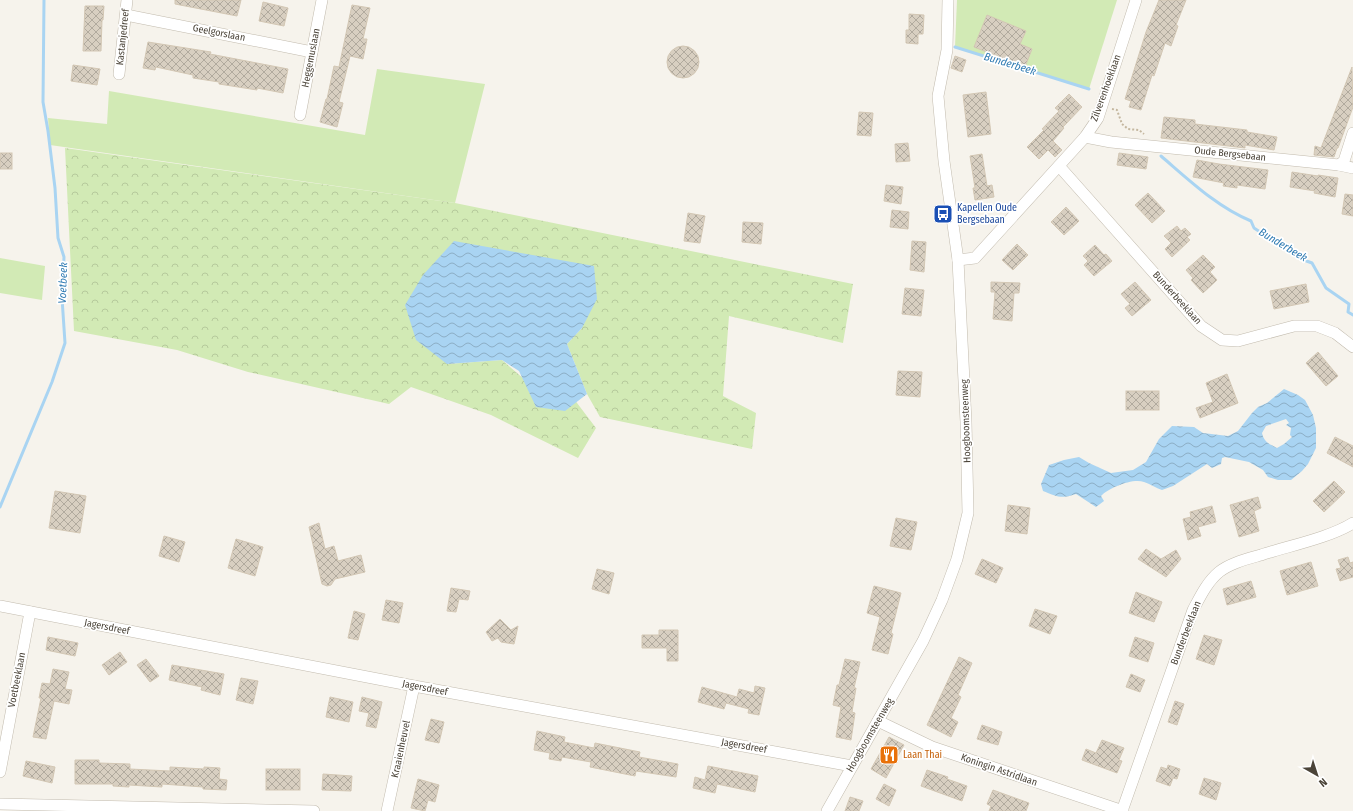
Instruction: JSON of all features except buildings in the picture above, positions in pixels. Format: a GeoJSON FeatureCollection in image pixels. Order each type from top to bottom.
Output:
{"type":"FeatureCollection","features":[{"type":"Feature","properties":{"kind":"street","name":"Kastanjedreef"},"geometry":{"type":"LineString","coordinates":[[119,74],[127,0]]}},
{"type":"Feature","properties":{"kind":"street","name":"Heggemuslaan"},"geometry":{"type":"LineString","coordinates":[[300,116],[322,0]]}},
{"type":"Feature","properties":{"kind":"street","name":"Hoogboomsteenweg"},"geometry":{"type":"LineString","coordinates":[[827,811],[923,641],[942,600],[957,559],[968,513],[966,422],[958,260],[944,161],[938,96],[947,50],[948,0]]}},
{"type":"Feature","properties":{"kind":"street","name":"Zilverenhoeklaan"},"geometry":{"type":"LineString","coordinates":[[1059,166],[1085,137],[1098,118],[1136,0]]}},
{"type":"Feature","properties":{"kind":"street","name":"Geelgorslaan"},"geometry":{"type":"LineString","coordinates":[[126,14],[312,52]]}},
{"type":"Feature","properties":{"kind":"street"},"geometry":{"type":"LineString","coordinates":[[1339,165],[1344,161],[1353,133]]}},
{"type":"Feature","properties":{"kind":"street","name":"Oude Bergsebaan"},"geometry":{"type":"LineString","coordinates":[[1085,137],[1111,142],[1339,165],[1353,168]]}},
{"type":"Feature","properties":{"kind":"street"},"geometry":{"type":"LineString","coordinates":[[958,260],[975,258],[1059,166]]}},
{"type":"Feature","properties":{"kind":"street","name":"Bunderbeeklaan"},"geometry":{"type":"LineString","coordinates":[[1059,166],[1201,326],[1222,340],[1238,340],[1294,326],[1317,326],[1335,333],[1353,348]]}},
{"type":"Feature","properties":{"kind":"street","name":"Bunderbeeklaan"},"geometry":{"type":"LineString","coordinates":[[1122,811],[1193,610],[1205,588],[1219,572],[1240,560],[1311,540],[1345,528],[1353,523]]}},
{"type":"Feature","properties":{"kind":"street","name":"Jagersdreef"},"geometry":{"type":"LineString","coordinates":[[0,606],[414,686],[852,766]]}},
{"type":"Feature","properties":{"kind":"street","name":"Voetbeeklaan"},"geometry":{"type":"LineString","coordinates":[[0,772],[30,612]]}},
{"type":"Feature","properties":{"kind":"street","name":"Kraaienheuvel"},"geometry":{"type":"LineString","coordinates":[[387,811],[414,686]]}},
{"type":"Feature","properties":{"kind":"street","name":"Koningin Astridlaan"},"geometry":{"type":"LineString","coordinates":[[878,721],[932,747],[1122,811]]}},
{"type":"Feature","properties":{"kind":"street"},"geometry":{"type":"LineString","coordinates":[[0,804],[314,811]]}},
{"type":"Feature","properties":{"kind":"path"},"geometry":{"type":"LineString","coordinates":[[1103,103],[1112,110],[1117,110],[1122,124],[1128,130],[1139,130],[1147,137]]}},
{"type":"Feature","properties":{"kind":"green space"},"geometry":{"type":"Polygon","coordinates":[[[957,0],[1117,0],[1089,89],[955,47],[957,0]]]}},
{"type":"Feature","properties":{"kind":"green space"},"geometry":{"type":"Polygon","coordinates":[[[377,69],[485,84],[455,203],[50,145],[48,118],[107,124],[109,91],[365,135],[377,69]]]}},
{"type":"Feature","properties":{"kind":"green space"},"geometry":{"type":"Polygon","coordinates":[[[65,148],[455,203],[853,284],[843,343],[729,316],[723,396],[756,413],[752,449],[600,417],[587,394],[567,344],[582,328],[447,364],[502,360],[539,392],[574,399],[596,428],[578,458],[491,415],[411,387],[389,404],[248,372],[177,350],[74,331],[65,148]]]}},
{"type":"Feature","properties":{"kind":"green space"},"geometry":{"type":"Polygon","coordinates":[[[0,258],[45,266],[42,300],[0,293],[0,258]]]}},
{"type":"Feature","properties":{"kind":"water"},"geometry":{"type":"Polygon","coordinates":[[[454,241],[594,266],[597,299],[582,328],[567,344],[587,394],[565,411],[536,407],[519,371],[502,360],[447,364],[416,340],[405,305],[423,275],[454,241]]]}},
{"type":"Feature","properties":{"kind":"water"},"geometry":{"type":"Polygon","coordinates":[[[1284,389],[1305,400],[1313,415],[1316,428],[1316,448],[1308,464],[1291,480],[1278,480],[1268,477],[1263,470],[1249,462],[1225,457],[1222,458],[1221,464],[1212,468],[1207,464],[1173,486],[1162,490],[1139,481],[1121,484],[1101,496],[1104,501],[1096,507],[1076,494],[1060,497],[1043,491],[1041,484],[1049,465],[1079,457],[1111,473],[1133,470],[1146,462],[1159,439],[1172,426],[1194,427],[1203,433],[1228,436],[1238,431],[1258,407],[1267,403],[1284,389]],[[1286,419],[1266,426],[1262,433],[1264,439],[1269,444],[1277,448],[1284,444],[1292,437],[1290,435],[1291,428],[1286,425],[1289,423],[1286,419]]]}},
{"type":"Feature","properties":{"kind":"waterway","name":"Voetbeek"},"geometry":{"type":"LineString","coordinates":[[0,507],[52,382],[65,343],[62,298],[64,257],[58,238],[55,188],[43,102],[44,0]]}},
{"type":"Feature","properties":{"kind":"waterway","name":"Bunderbeek"},"geometry":{"type":"LineString","coordinates":[[955,47],[1089,89]]}},
{"type":"Feature","properties":{"kind":"waterway","name":"Bunderbeek"},"geometry":{"type":"LineString","coordinates":[[1161,156],[1215,201],[1251,221],[1254,228],[1301,259],[1312,263],[1326,288],[1349,304],[1348,312],[1353,315]]}},
{"type":"Feature","properties":{"kind":"place","name":"Kapellen Oude Bergsebaan"},"geometry":{"type":"Point","coordinates":[943,214]}},
{"type":"Feature","properties":{"kind":"place","name":"Laan Thai"},"geometry":{"type":"Point","coordinates":[889,755]}}]}
